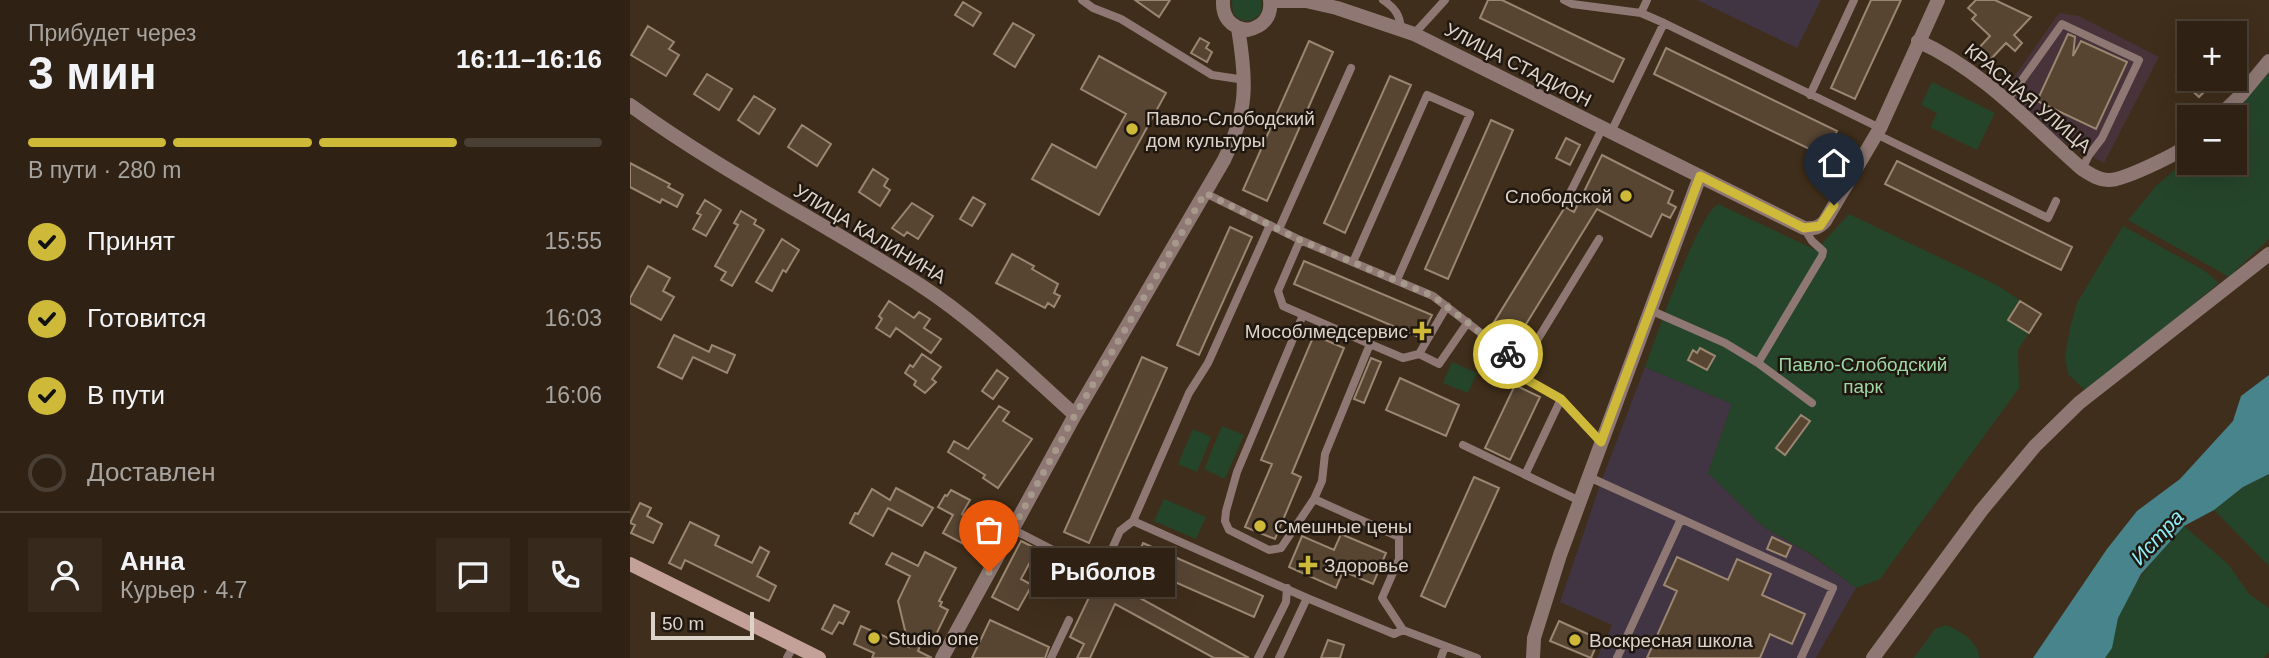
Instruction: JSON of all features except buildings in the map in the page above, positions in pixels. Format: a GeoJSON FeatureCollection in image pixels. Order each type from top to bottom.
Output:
{"type":"FeatureCollection","features":[{"type":"Feature","properties":{"kind":"main road"},"geometry":{"type":"LineString","coordinates":[[630,564],[790,652],[819,658]]}},
{"type":"Feature","properties":{"kind":"street"},"geometry":{"type":"LineString","coordinates":[[1223,0],[1225,16],[1238,28],[1255,29],[1262,24],[1271,10],[1271,1]]}},
{"type":"Feature","properties":{"kind":"street"},"geometry":{"type":"LineString","coordinates":[[1804,228],[1820,226],[1825,221],[1878,131],[1938,0]]}},
{"type":"Feature","properties":{"kind":"street","name":"УЛИЦА СТАДИОН"},"geometry":{"type":"LineString","coordinates":[[1271,1],[1306,1],[1337,8],[1408,32],[1804,228]]}},
{"type":"Feature","properties":{"kind":"street"},"geometry":{"type":"LineString","coordinates":[[942,658],[1075,415],[1205,193],[1238,131],[1245,80],[1238,28]]}},
{"type":"Feature","properties":{"kind":"street","name":"КРАСНАЯ УЛИЦА"},"geometry":{"type":"LineString","coordinates":[[1918,41],[1947,54],[1985,82],[2082,169],[2101,179],[2117,179],[2157,164],[2177,153]]}},
{"type":"Feature","properties":{"kind":"street"},"geometry":{"type":"LineString","coordinates":[[2231,105],[2269,61]]}},
{"type":"Feature","properties":{"kind":"street","name":"УЛИЦА КАЛИНИНА"},"geometry":{"type":"LineString","coordinates":[[630,105],[709,159],[920,285],[962,314],[1075,415]]}},
{"type":"Feature","properties":{"kind":"street"},"geometry":{"type":"LineString","coordinates":[[1533,658],[1534,636],[1580,501],[1700,176]]}},
{"type":"Feature","properties":{"kind":"street"},"geometry":{"type":"LineString","coordinates":[[1873,658],[1981,511],[2035,446],[2079,402],[2220,295],[2269,254]]}},
{"type":"Feature","properties":{"kind":"lane"},"geometry":{"type":"LineString","coordinates":[[1082,0],[1093,8],[1121,19],[1212,75],[1245,80]]}},
{"type":"Feature","properties":{"kind":"lane"},"geometry":{"type":"LineString","coordinates":[[1383,0],[1392,6],[1408,32],[1445,0]]}},
{"type":"Feature","properties":{"kind":"lane"},"geometry":{"type":"LineString","coordinates":[[1641,13],[1647,0]]}},
{"type":"Feature","properties":{"kind":"lane"},"geometry":{"type":"LineString","coordinates":[[1810,94],[1854,0]]}},
{"type":"Feature","properties":{"kind":"lane"},"geometry":{"type":"LineString","coordinates":[[1570,1],[1641,13],[1664,23],[1810,94],[2048,218],[2056,201]]}},
{"type":"Feature","properties":{"kind":"lane"},"geometry":{"type":"LineString","coordinates":[[1570,193],[1664,23]]}},
{"type":"Feature","properties":{"kind":"lane"},"geometry":{"type":"LineString","coordinates":[[2007,101],[2062,24],[2138,60],[2102,138],[2082,169]]}},
{"type":"Feature","properties":{"kind":"lane"},"geometry":{"type":"LineString","coordinates":[[1108,558],[1120,531],[1133,521],[1189,393],[1208,363],[1350,68]]}},
{"type":"Feature","properties":{"kind":"lane"},"geometry":{"type":"LineString","coordinates":[[1353,262],[1427,95],[1470,114],[1396,281]]}},
{"type":"Feature","properties":{"kind":"lane"},"geometry":{"type":"LineString","coordinates":[[1205,193],[1300,240],[1433,296],[1522,365]]}},
{"type":"Feature","properties":{"kind":"lane"},"geometry":{"type":"LineString","coordinates":[[1758,363],[1822,256],[1823,251],[1812,241],[1804,228]]}},
{"type":"Feature","properties":{"kind":"lane"},"geometry":{"type":"LineString","coordinates":[[1599,239],[1522,365],[1524,378],[1561,399],[1601,442]]}},
{"type":"Feature","properties":{"kind":"lane"},"geometry":{"type":"LineString","coordinates":[[1300,240],[1278,291],[1283,306],[1403,358],[1419,354],[1440,363],[1468,323]]}},
{"type":"Feature","properties":{"kind":"lane"},"geometry":{"type":"LineString","coordinates":[[1419,354],[1447,306]]}},
{"type":"Feature","properties":{"kind":"lane"},"geometry":{"type":"LineString","coordinates":[[1650,310],[1724,342],[1758,363],[1812,403]]}},
{"type":"Feature","properties":{"kind":"lane"},"geometry":{"type":"LineString","coordinates":[[1303,315],[1237,472],[1225,521],[1229,530],[1269,551],[1281,548],[1314,499],[1322,481],[1325,454],[1370,344]]}},
{"type":"Feature","properties":{"kind":"lane"},"geometry":{"type":"LineString","coordinates":[[1525,475],[1561,399]]}},
{"type":"Feature","properties":{"kind":"lane"},"geometry":{"type":"LineString","coordinates":[[1463,446],[1580,501]]}},
{"type":"Feature","properties":{"kind":"lane"},"geometry":{"type":"LineString","coordinates":[[1589,477],[1833,588],[1801,658]]}},
{"type":"Feature","properties":{"kind":"lane"},"geometry":{"type":"LineString","coordinates":[[1314,499],[1399,537],[1399,559],[1382,598],[1403,630],[1477,658]]}},
{"type":"Feature","properties":{"kind":"lane"},"geometry":{"type":"LineString","coordinates":[[1617,658],[1681,519]]}},
{"type":"Feature","properties":{"kind":"lane"},"geometry":{"type":"LineString","coordinates":[[1133,521],[1394,634],[1403,630]]}},
{"type":"Feature","properties":{"kind":"lane"},"geometry":{"type":"LineString","coordinates":[[1012,529],[1055,551],[1040,582]]}},
{"type":"Feature","properties":{"kind":"lane"},"geometry":{"type":"LineString","coordinates":[[1258,658],[1286,602],[1287,588]]}},
{"type":"Feature","properties":{"kind":"lane"},"geometry":{"type":"LineString","coordinates":[[1279,658],[1307,598]]}},
{"type":"Feature","properties":{"kind":"lane"},"geometry":{"type":"LineString","coordinates":[[1051,658],[1069,620]]}},
{"type":"Feature","properties":{"kind":"lane"},"geometry":{"type":"LineString","coordinates":[[1441,658],[1445,646]]}},
{"type":"Feature","properties":{"kind":"shaded area"},"geometry":{"type":"Polygon","coordinates":[[[1697,0],[1821,0],[1797,48],[1697,0]]]}},
{"type":"Feature","properties":{"kind":"shaded area"},"geometry":{"type":"Polygon","coordinates":[[[2059,13],[2079,16],[2159,57],[2104,163],[2050,135],[2004,91],[2059,13]]]}},
{"type":"Feature","properties":{"kind":"shaded area"},"geometry":{"type":"Polygon","coordinates":[[[1645,367],[1732,404],[1708,473],[1764,527],[1810,554],[1856,588],[1816,658],[1597,658],[1612,625],[1560,602],[1601,482],[1645,367]]]}},
{"type":"Feature","properties":{"kind":"green space"},"geometry":{"type":"Polygon","coordinates":[[[1232,0],[1261,0],[1261,13],[1253,20],[1242,21],[1233,14],[1232,0]]]}},
{"type":"Feature","properties":{"kind":"green space"},"geometry":{"type":"Polygon","coordinates":[[[2269,72],[2269,239],[2229,277],[2128,220],[2157,185],[2177,168],[2177,175],[2247,175],[2247,105],[2241,105],[2269,72]]]}},
{"type":"Feature","properties":{"kind":"green space"},"geometry":{"type":"Polygon","coordinates":[[[1932,82],[1995,113],[1977,150],[1930,127],[1937,113],[1921,105],[1932,82]]]}},
{"type":"Feature","properties":{"kind":"green space","name":"Павло-Слободский парк"},"geometry":{"type":"Polygon","coordinates":[[[1718,204],[1816,250],[1849,214],[1995,284],[2041,314],[2018,350],[2019,388],[1880,579],[1856,588],[1811,554],[1764,527],[1708,473],[1732,404],[1645,367],[1688,254],[1709,214],[1718,204]]]}},
{"type":"Feature","properties":{"kind":"green space"},"geometry":{"type":"Polygon","coordinates":[[[2123,226],[2205,271],[2219,283],[2087,392],[2068,374],[2065,357],[2070,328],[2077,303],[2123,226]]]}},
{"type":"Feature","properties":{"kind":"green space"},"geometry":{"type":"Polygon","coordinates":[[[1452,362],[1477,373],[1468,393],[1443,383],[1452,362]]]}},
{"type":"Feature","properties":{"kind":"green space"},"geometry":{"type":"Polygon","coordinates":[[[1222,426],[1244,435],[1225,479],[1204,469],[1222,426]]]}},
{"type":"Feature","properties":{"kind":"green space"},"geometry":{"type":"Polygon","coordinates":[[[1193,429],[1211,437],[1197,472],[1178,464],[1193,429]]]}},
{"type":"Feature","properties":{"kind":"green space"},"geometry":{"type":"Polygon","coordinates":[[[2269,474],[2269,566],[2214,510],[2243,487],[2269,474]]]}},
{"type":"Feature","properties":{"kind":"green space"},"geometry":{"type":"Polygon","coordinates":[[[1164,499],[1206,517],[1196,539],[1154,521],[1164,499]]]}},
{"type":"Feature","properties":{"kind":"green space"},"geometry":{"type":"Polygon","coordinates":[[[2184,526],[2228,564],[2249,594],[2269,608],[2269,652],[2264,658],[2105,658],[2112,644],[2118,618],[2131,592],[2184,526]]]}},
{"type":"Feature","properties":{"kind":"green space"},"geometry":{"type":"Polygon","coordinates":[[[1946,625],[1973,642],[1979,658],[1914,658],[1935,629],[1946,625]]]}},
{"type":"Feature","properties":{"kind":"water","name":"Истра"},"geometry":{"type":"Polygon","coordinates":[[[2269,375],[2269,474],[2243,487],[2214,510],[2184,526],[2141,574],[2118,618],[2112,648],[2105,658],[2033,658],[2107,549],[2137,511],[2180,479],[2233,421],[2241,396],[2269,375]]]}},
{"type":"Feature","properties":{"kind":"way so far"},"geometry":{"type":"LineString","coordinates":[[989,572],[1075,415],[1205,193],[1300,240],[1433,296],[1508,354]]}},
{"type":"Feature","properties":{"kind":"place","name":"Павло-Слободский дом культуры"},"geometry":{"type":"Point","coordinates":[1132,129]}},
{"type":"Feature","properties":{"kind":"place","name":"Слободской"},"geometry":{"type":"Point","coordinates":[1626,196]}},
{"type":"Feature","properties":{"kind":"place","name":"Мособлмедсервис"},"geometry":{"type":"Point","coordinates":[1422,331]}},
{"type":"Feature","properties":{"kind":"place","name":"Смешные цены"},"geometry":{"type":"Point","coordinates":[1260,526]}},
{"type":"Feature","properties":{"kind":"place","name":"Здоровье"},"geometry":{"type":"Point","coordinates":[1308,565]}},
{"type":"Feature","properties":{"kind":"place","name":"Рыболов"},"geometry":{"type":"Point","coordinates":[989,572]}},
{"type":"Feature","properties":{"kind":"place","name":"Studio one"},"geometry":{"type":"Point","coordinates":[874,638]}},
{"type":"Feature","properties":{"kind":"place","name":"Воскресная школа"},"geometry":{"type":"Point","coordinates":[1575,640]}},
{"type":"Feature","properties":{"kind":"route"},"geometry":{"type":"LineString","coordinates":[[1508,354],[1522,365],[1524,378],[1561,399],[1601,442],[1700,176],[1804,228],[1820,226],[1834,205]]}}]}
